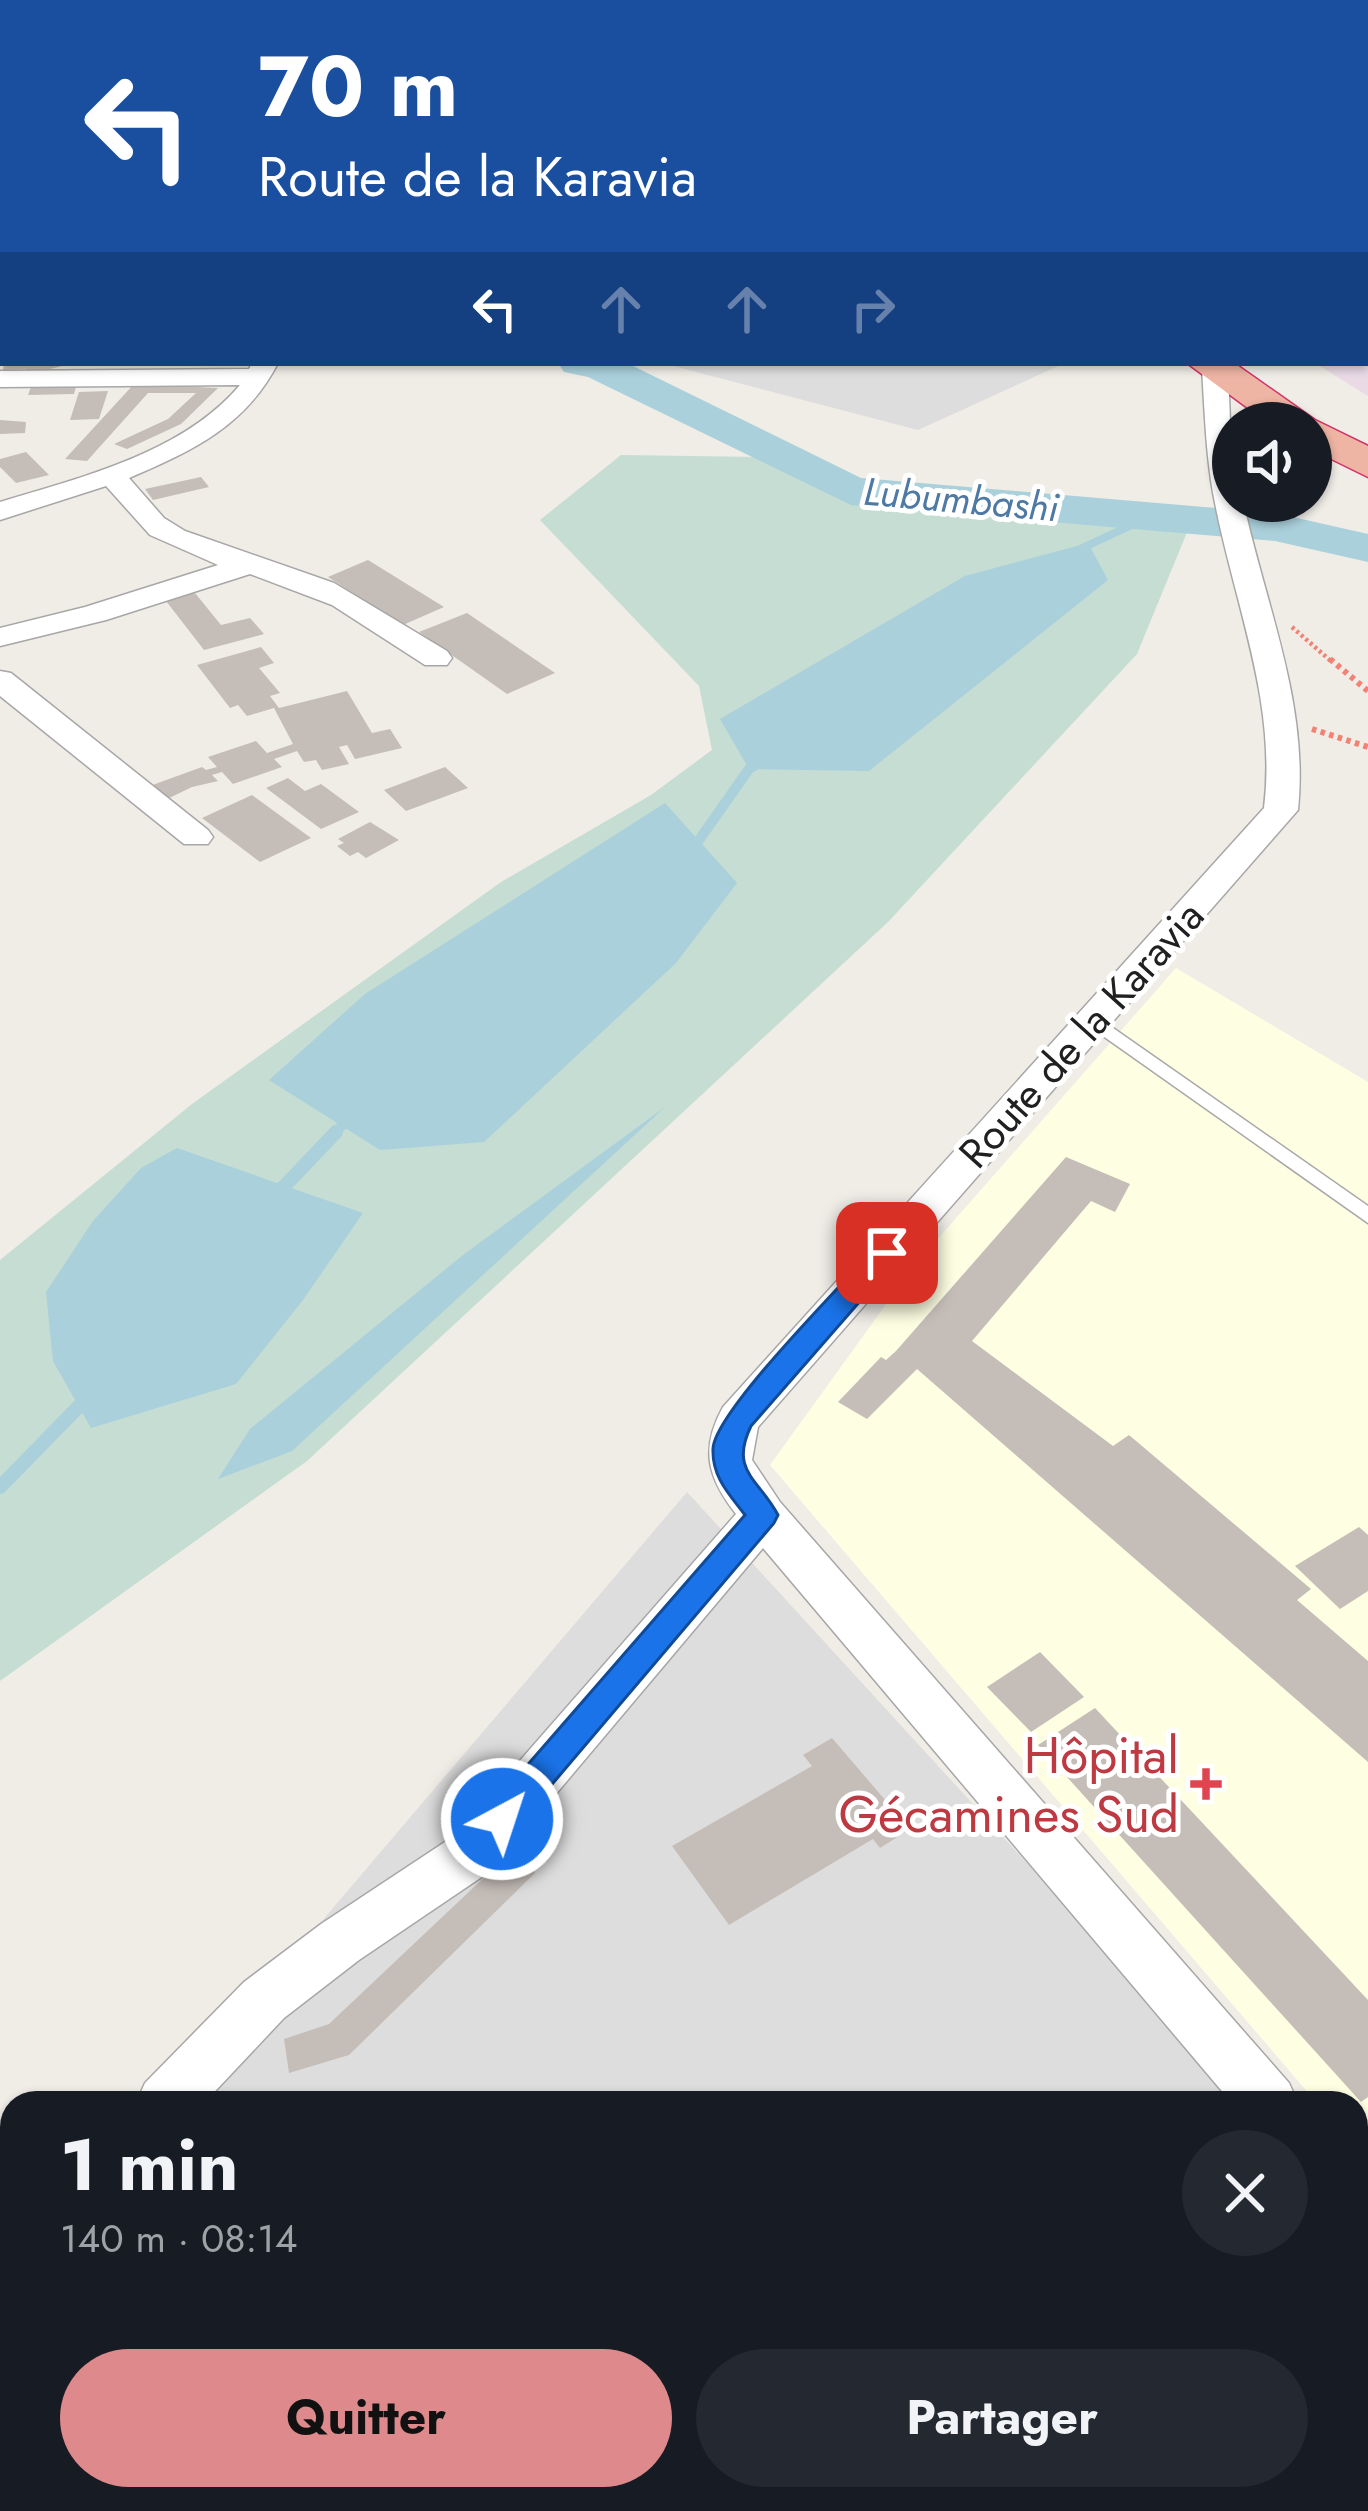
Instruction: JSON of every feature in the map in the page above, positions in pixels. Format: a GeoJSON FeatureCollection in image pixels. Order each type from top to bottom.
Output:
{"type":"FeatureCollection","features":[{"type":"Feature","properties":{"kind":"highway"},"geometry":{"type":"LineString","coordinates":[[1211,366],[1265,402]]}},
{"type":"Feature","properties":{"kind":"highway"},"geometry":{"type":"LineString","coordinates":[[1332,444],[1368,464]]}},
{"type":"Feature","properties":{"kind":"street","name":"Route de la Karavia"},"geometry":{"type":"LineString","coordinates":[[1211,366],[1229,502],[1278,718],[1287,783],[1281,810],[739,1419],[727,1445],[731,1475],[763,1515],[1259,2091]]}},
{"type":"Feature","properties":{"kind":"street"},"geometry":{"type":"LineString","coordinates":[[0,379],[263,370]]}},
{"type":"Feature","properties":{"kind":"street"},"geometry":{"type":"LineString","coordinates":[[0,511],[111,476],[191,437],[244,400],[263,370]]}},
{"type":"Feature","properties":{"kind":"street"},"geometry":{"type":"LineString","coordinates":[[111,476],[136,497],[142,514],[162,531],[244,566],[280,573],[370,612],[436,658]]}},
{"type":"Feature","properties":{"kind":"street"},"geometry":{"type":"LineString","coordinates":[[0,637],[95,614],[244,566]]}},
{"type":"Feature","properties":{"kind":"street"},"geometry":{"type":"LineString","coordinates":[[0,680],[196,837]]}},
{"type":"Feature","properties":{"kind":"street"},"geometry":{"type":"LineString","coordinates":[[177,2091],[264,2000],[340,1942],[473,1853],[763,1515]]}},
{"type":"Feature","properties":{"kind":"lane"},"geometry":{"type":"LineString","coordinates":[[1094,1020],[1368,1216]]}},
{"type":"Feature","properties":{"kind":"path"},"geometry":{"type":"LineString","coordinates":[[1257,613],[1302,632],[1330,658],[1347,683],[1368,691]]}},
{"type":"Feature","properties":{"kind":"path"},"geometry":{"type":"LineString","coordinates":[[1278,718],[1368,747]]}},
{"type":"Feature","properties":{"kind":"shaded area"},"geometry":{"type":"Polygon","coordinates":[[[673,366],[1058,366],[918,430],[673,366]]]}},
{"type":"Feature","properties":{"kind":"shaded area"},"geometry":{"type":"Polygon","coordinates":[[[1320,366],[1368,366],[1368,396],[1320,366]]]}},
{"type":"Feature","properties":{"kind":"shaded area"},"geometry":{"type":"Polygon","coordinates":[[[621,455],[760,457],[845,494],[1034,505],[1190,525],[1137,654],[888,922],[307,1461],[0,1681],[0,1260],[192,1104],[501,882],[651,795],[712,750],[699,686],[540,520],[621,455]]]}},
{"type":"Feature","properties":{"kind":"shaded area","name":"Hôpital Gécamines Sud"},"geometry":{"type":"Polygon","coordinates":[[[1176,968],[1368,1082],[1368,2091],[1307,2091],[770,1465],[913,1267],[1176,968]]]}},
{"type":"Feature","properties":{"kind":"shaded area"},"geometry":{"type":"Polygon","coordinates":[[[687,1492],[1236,2091],[177,2091],[687,1492]]]}},
{"type":"Feature","properties":{"kind":"water"},"geometry":{"type":"Polygon","coordinates":[[[1088,543],[1108,580],[869,771],[749,769],[720,719],[965,576],[1088,543]]]}},
{"type":"Feature","properties":{"kind":"water"},"geometry":{"type":"Polygon","coordinates":[[[665,803],[737,883],[676,963],[484,1142],[380,1150],[269,1080],[365,994],[665,803]]]}},
{"type":"Feature","properties":{"kind":"water"},"geometry":{"type":"Polygon","coordinates":[[[665,1107],[292,1451],[218,1479],[250,1429],[463,1255],[665,1107]]]}},
{"type":"Feature","properties":{"kind":"water"},"geometry":{"type":"Polygon","coordinates":[[[177,1148],[363,1213],[303,1300],[236,1384],[91,1428],[53,1361],[46,1292],[93,1221],[141,1168],[177,1148]]]}},
{"type":"Feature","properties":{"kind":"building"},"geometry":{"type":"Polygon","coordinates":[[[4,366],[62,366],[27,375],[26,369],[3,370],[4,366]]]}},
{"type":"Feature","properties":{"kind":"building"},"geometry":{"type":"Polygon","coordinates":[[[77,383],[74,394],[28,395],[32,384],[77,383]]]}},
{"type":"Feature","properties":{"kind":"building"},"geometry":{"type":"Polygon","coordinates":[[[134,384],[218,388],[181,424],[127,449],[114,444],[168,419],[196,393],[148,393],[87,461],[65,459],[134,384]]]}},
{"type":"Feature","properties":{"kind":"building"},"geometry":{"type":"Polygon","coordinates":[[[108,391],[99,419],[70,420],[79,392],[108,391]]]}},
{"type":"Feature","properties":{"kind":"building"},"geometry":{"type":"Polygon","coordinates":[[[0,420],[26,422],[25,433],[0,434],[0,420]]]}},
{"type":"Feature","properties":{"kind":"building"},"geometry":{"type":"Polygon","coordinates":[[[26,452],[49,475],[16,483],[0,467],[0,459],[26,452]]]}},
{"type":"Feature","properties":{"kind":"building"},"geometry":{"type":"Polygon","coordinates":[[[201,477],[209,487],[153,500],[145,489],[201,477]]]}},
{"type":"Feature","properties":{"kind":"building"},"geometry":{"type":"Polygon","coordinates":[[[368,560],[444,607],[403,625],[328,577],[368,560]]]}},
{"type":"Feature","properties":{"kind":"building"},"geometry":{"type":"Polygon","coordinates":[[[195,593],[221,625],[250,618],[264,634],[204,650],[166,601],[195,593]]]}},
{"type":"Feature","properties":{"kind":"building"},"geometry":{"type":"Polygon","coordinates":[[[467,613],[555,673],[507,694],[419,632],[467,613]]]}},
{"type":"Feature","properties":{"kind":"building"},"geometry":{"type":"Polygon","coordinates":[[[261,647],[274,663],[259,668],[280,693],[270,696],[279,708],[347,691],[372,733],[390,729],[402,748],[355,759],[347,745],[339,747],[349,764],[322,770],[316,760],[304,762],[297,751],[274,759],[282,767],[233,784],[222,772],[212,775],[218,781],[161,802],[147,787],[202,767],[217,767],[208,757],[256,741],[267,753],[293,744],[274,708],[247,716],[238,705],[230,708],[197,665],[261,647]]]}},
{"type":"Feature","properties":{"kind":"building"},"geometry":{"type":"Polygon","coordinates":[[[445,767],[468,788],[406,811],[384,790],[445,767]]]}},
{"type":"Feature","properties":{"kind":"building"},"geometry":{"type":"Polygon","coordinates":[[[288,778],[305,791],[321,784],[359,812],[321,829],[266,788],[288,778]]]}},
{"type":"Feature","properties":{"kind":"building"},"geometry":{"type":"Polygon","coordinates":[[[252,795],[311,838],[260,862],[202,818],[252,795]]]}},
{"type":"Feature","properties":{"kind":"building"},"geometry":{"type":"Polygon","coordinates":[[[370,822],[399,840],[366,858],[358,852],[350,856],[337,846],[344,843],[338,839],[370,822]]]}},
{"type":"Feature","properties":{"kind":"building"},"geometry":{"type":"Polygon","coordinates":[[[1066,1157],[1130,1184],[1115,1212],[1091,1201],[972,1341],[1113,1446],[1129,1435],[1311,1589],[1297,1600],[1368,1661],[1368,1762],[917,1369],[867,1419],[838,1402],[881,1357],[886,1360],[896,1351],[1066,1157]]]}},
{"type":"Feature","properties":{"kind":"building"},"geometry":{"type":"Polygon","coordinates":[[[1359,1527],[1368,1535],[1368,1591],[1340,1609],[1295,1566],[1359,1527]]]}},
{"type":"Feature","properties":{"kind":"building"},"geometry":{"type":"Polygon","coordinates":[[[1040,1652],[1084,1697],[1031,1732],[987,1687],[1040,1652]]]}},
{"type":"Feature","properties":{"kind":"building"},"geometry":{"type":"Polygon","coordinates":[[[1095,1708],[1368,2000],[1368,2091],[1351,2091],[1038,1745],[1095,1708]]]}},
{"type":"Feature","properties":{"kind":"building"},"geometry":{"type":"Polygon","coordinates":[[[832,1738],[910,1829],[880,1848],[873,1839],[729,1925],[672,1846],[812,1766],[803,1755],[832,1738]]]}},
{"type":"Feature","properties":{"kind":"building"},"geometry":{"type":"Polygon","coordinates":[[[526,1838],[535,1873],[349,2055],[289,2073],[284,2039],[329,2024],[526,1838]]]}},
{"type":"Feature","properties":{"kind":"waterway","name":"Lubumbashi"},"geometry":{"type":"LineString","coordinates":[[600,366],[851,491],[1275,527],[1368,548]]}},
{"type":"Feature","properties":{"kind":"waterway"},"geometry":{"type":"LineString","coordinates":[[1076,551],[1155,514]]}},
{"type":"Feature","properties":{"kind":"waterway"},"geometry":{"type":"LineString","coordinates":[[692,850],[749,769],[759,763]]}},
{"type":"Feature","properties":{"kind":"waterway"},"geometry":{"type":"LineString","coordinates":[[333,1135],[350,1117]]}},
{"type":"Feature","properties":{"kind":"waterway"},"geometry":{"type":"LineString","coordinates":[[277,1194],[336,1132]]}},
{"type":"Feature","properties":{"kind":"waterway"},"geometry":{"type":"LineString","coordinates":[[0,1487],[87,1398]]}},
{"type":"Feature","properties":{"kind":"place","name":"Hôpital Gécamines Sud"},"geometry":{"type":"Point","coordinates":[1206,1784]}},
{"type":"Feature","properties":{"kind":"route"},"geometry":{"type":"LineString","coordinates":[[502,1819],[763,1515],[731,1475],[727,1445],[739,1419],[887,1253]]}}]}
